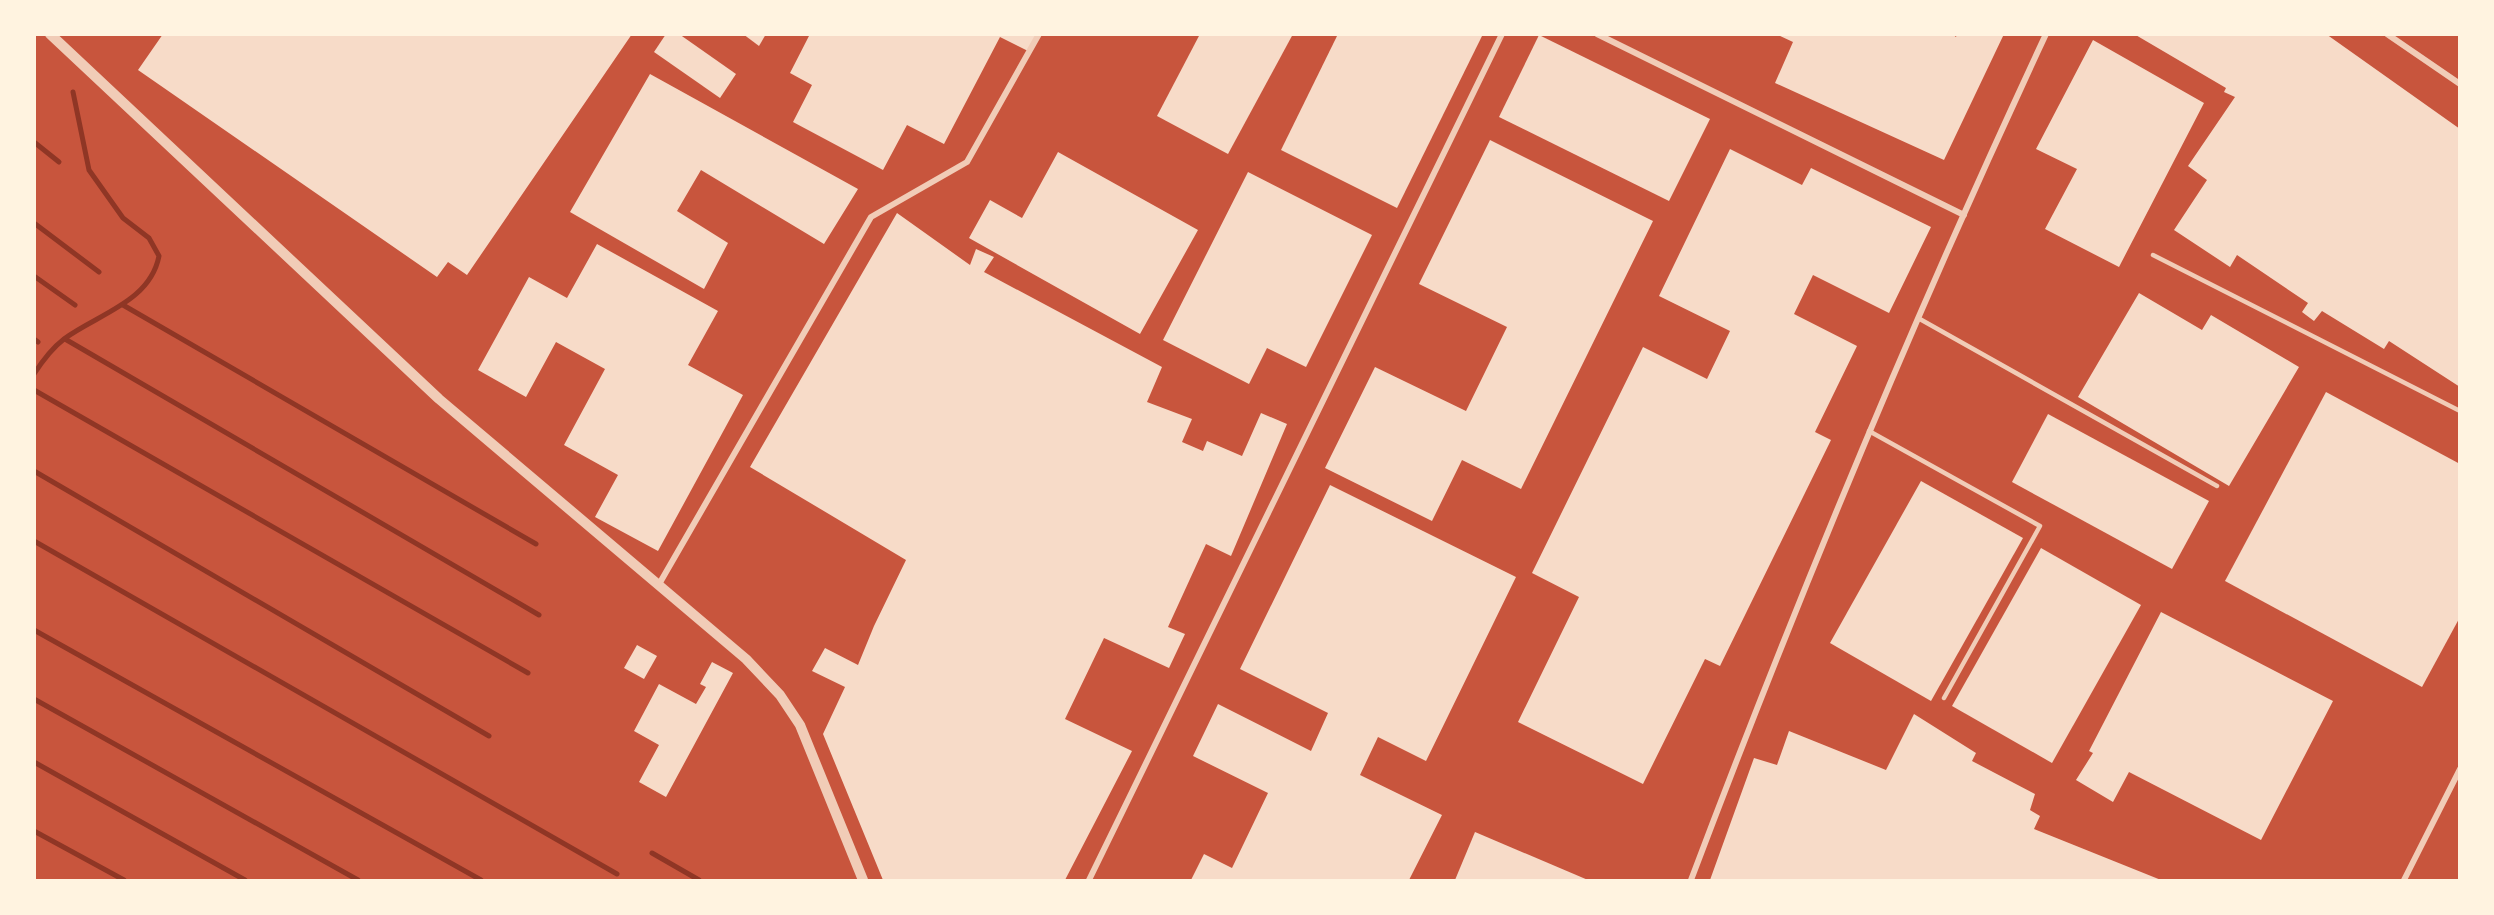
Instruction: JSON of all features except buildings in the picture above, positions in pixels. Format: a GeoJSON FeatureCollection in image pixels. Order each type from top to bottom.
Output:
{"type":"FeatureCollection","features":[{"type":"Feature","properties":{"kind":"street"},"geometry":{"type":"LineString","coordinates":[[50,34],[439,399],[746,659],[766,679],[800,725],[863,880]]}},
{"type":"Feature","properties":{"kind":"street"},"geometry":{"type":"LineString","coordinates":[[658,586],[872,217],[967,162],[1039,34]]}},
{"type":"Feature","properties":{"kind":"street"},"geometry":{"type":"LineString","coordinates":[[1089,880],[1502,34]]}},
{"type":"Feature","properties":{"kind":"street"},"geometry":{"type":"LineString","coordinates":[[1597,34],[1964,215]]}},
{"type":"Feature","properties":{"kind":"street"},"geometry":{"type":"LineString","coordinates":[[1691,880],[1770,671],[1869,431],[1917,318],[2046,34]]}},
{"type":"Feature","properties":{"kind":"street"},"geometry":{"type":"LineString","coordinates":[[2387,34],[2460,84]]}},
{"type":"Feature","properties":{"kind":"street"},"geometry":{"type":"LineString","coordinates":[[2404,880],[2460,769]]}},
{"type":"Feature","properties":{"kind":"lane"},"geometry":{"type":"LineString","coordinates":[[2153,255],[2460,411]]}},
{"type":"Feature","properties":{"kind":"lane"},"geometry":{"type":"LineString","coordinates":[[1917,318],[2217,486]]}},
{"type":"Feature","properties":{"kind":"lane"},"geometry":{"type":"LineString","coordinates":[[1869,431],[2040,526],[1944,698]]}},
{"type":"Feature","properties":{"kind":"waterway"},"geometry":{"type":"LineString","coordinates":[[34,374],[64,339],[134,296],[154,272],[159,256],[149,238],[123,218],[89,170],[73,92]]}},
{"type":"Feature","properties":{"kind":"waterway"},"geometry":{"type":"LineString","coordinates":[[34,142],[59,162]]}},
{"type":"Feature","properties":{"kind":"waterway"},"geometry":{"type":"LineString","coordinates":[[34,223],[99,272]]}},
{"type":"Feature","properties":{"kind":"waterway"},"geometry":{"type":"LineString","coordinates":[[34,276],[75,305]]}},
{"type":"Feature","properties":{"kind":"waterway"},"geometry":{"type":"LineString","coordinates":[[123,305],[536,544]]}},
{"type":"Feature","properties":{"kind":"waterway"},"geometry":{"type":"LineString","coordinates":[[34,339],[38,342]]}},
{"type":"Feature","properties":{"kind":"waterway"},"geometry":{"type":"LineString","coordinates":[[65,339],[539,615]]}},
{"type":"Feature","properties":{"kind":"waterway"},"geometry":{"type":"LineString","coordinates":[[34,390],[528,673]]}},
{"type":"Feature","properties":{"kind":"waterway"},"geometry":{"type":"LineString","coordinates":[[34,471],[489,736]]}},
{"type":"Feature","properties":{"kind":"waterway"},"geometry":{"type":"LineString","coordinates":[[34,541],[617,874]]}},
{"type":"Feature","properties":{"kind":"waterway"},"geometry":{"type":"LineString","coordinates":[[34,630],[481,880]]}},
{"type":"Feature","properties":{"kind":"waterway"},"geometry":{"type":"LineString","coordinates":[[34,699],[358,880]]}},
{"type":"Feature","properties":{"kind":"waterway"},"geometry":{"type":"LineString","coordinates":[[34,762],[245,880]]}},
{"type":"Feature","properties":{"kind":"waterway"},"geometry":{"type":"LineString","coordinates":[[34,831],[124,880]]}},
{"type":"Feature","properties":{"kind":"waterway"},"geometry":{"type":"LineString","coordinates":[[652,853],[699,880]]}}]}
